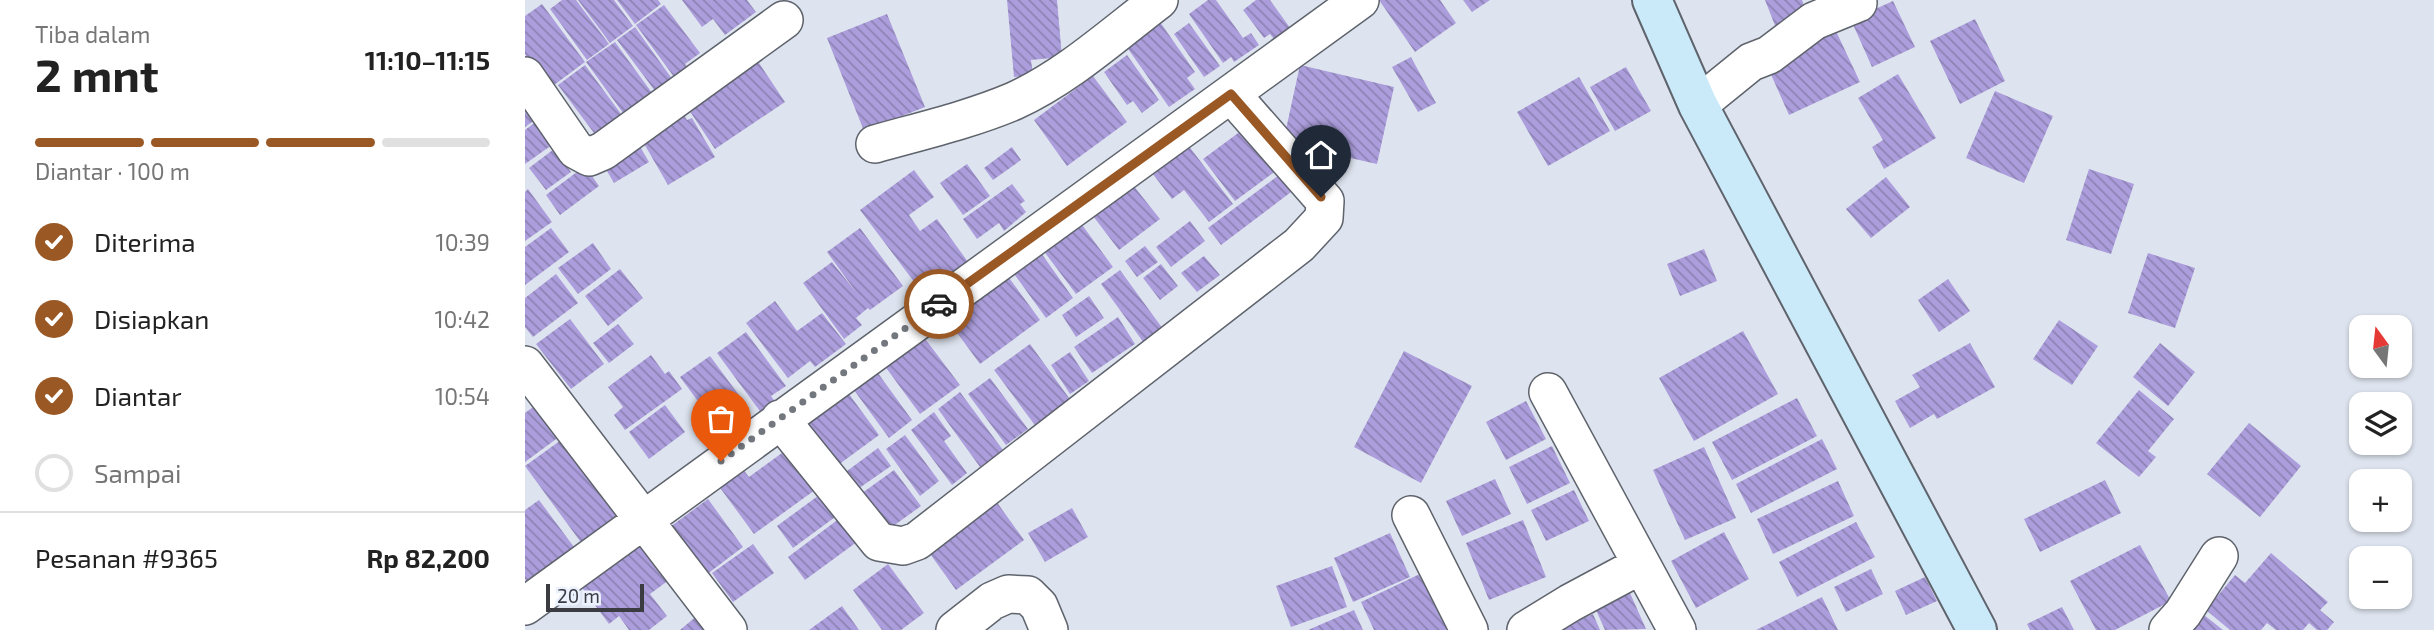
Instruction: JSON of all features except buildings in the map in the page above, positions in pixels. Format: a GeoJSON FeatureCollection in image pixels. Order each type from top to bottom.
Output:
{"type":"FeatureCollection","features":[{"type":"Feature","properties":{"kind":"street"},"geometry":{"type":"LineString","coordinates":[[875,144],[1015,100],[1063,73],[1159,0]]}},
{"type":"Feature","properties":{"kind":"street"},"geometry":{"type":"LineString","coordinates":[[525,606],[1360,0]]}},
{"type":"Feature","properties":{"kind":"street"},"geometry":{"type":"LineString","coordinates":[[1652,0],[1698,105],[1977,630]]}},
{"type":"Feature","properties":{"kind":"street"},"geometry":{"type":"LineString","coordinates":[[1698,105],[1751,62],[1769,55],[1814,22],[1858,3]]}},
{"type":"Feature","properties":{"kind":"street"},"geometry":{"type":"LineString","coordinates":[[525,76],[576,150],[589,157],[603,152],[784,20]]}},
{"type":"Feature","properties":{"kind":"street"},"geometry":{"type":"LineString","coordinates":[[780,419],[879,542],[903,546],[917,541],[1299,245],[1324,218],[1325,201],[1231,94]]}},
{"type":"Feature","properties":{"kind":"street"},"geometry":{"type":"LineString","coordinates":[[525,365],[728,630]]}},
{"type":"Feature","properties":{"kind":"street"},"geometry":{"type":"LineString","coordinates":[[1548,392],[1677,630]]}},
{"type":"Feature","properties":{"kind":"street"},"geometry":{"type":"LineString","coordinates":[[1411,515],[1469,630]]}},
{"type":"Feature","properties":{"kind":"street"},"geometry":{"type":"LineString","coordinates":[[2168,630],[2183,613],[2219,556]]}},
{"type":"Feature","properties":{"kind":"street"},"geometry":{"type":"LineString","coordinates":[[1527,630],[1570,603],[1641,565]]}},
{"type":"Feature","properties":{"kind":"street"},"geometry":{"type":"LineString","coordinates":[[955,630],[992,601],[1008,594],[1028,595],[1038,606],[1049,630]]}},
{"type":"Feature","properties":{"kind":"way so far"},"geometry":{"type":"LineString","coordinates":[[721,461],[939,304]]}},
{"type":"Feature","properties":{"kind":"route"},"geometry":{"type":"LineString","coordinates":[[939,304],[1231,94],[1321,197]]}}]}
